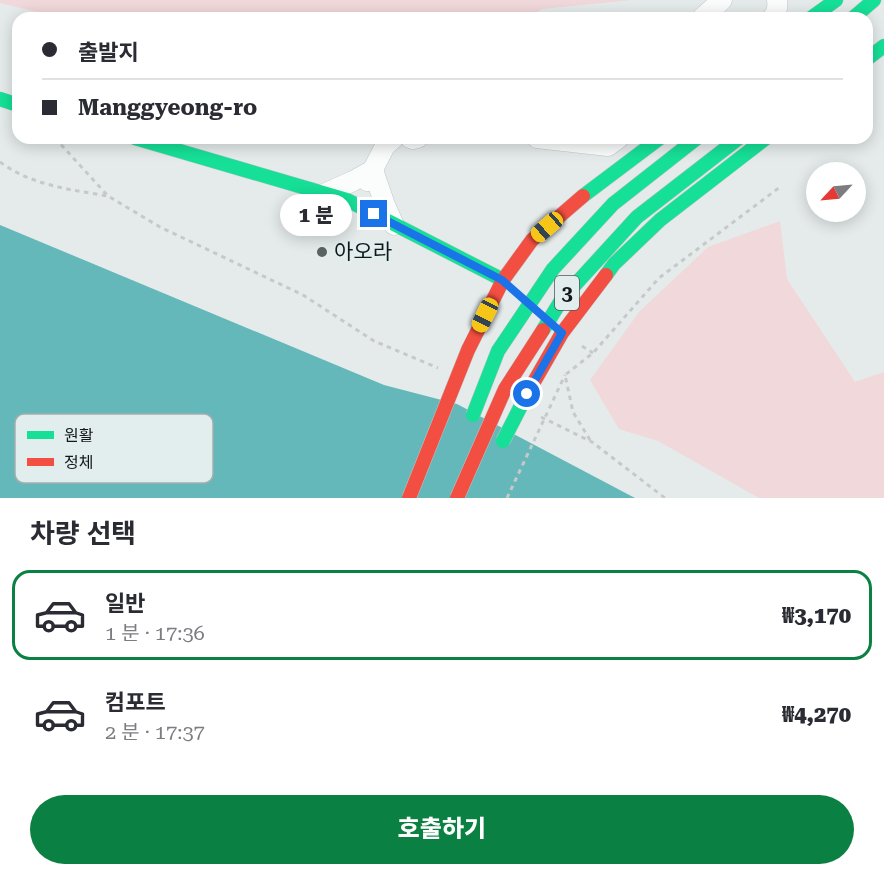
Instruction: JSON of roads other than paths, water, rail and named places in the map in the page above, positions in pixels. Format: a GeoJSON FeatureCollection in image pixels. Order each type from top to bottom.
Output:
{"type":"FeatureCollection","features":[{"type":"Feature","properties":{"kind":"main road"},"geometry":{"type":"LineString","coordinates":[[819,12],[836,0]]}},
{"type":"Feature","properties":{"kind":"main road"},"geometry":{"type":"LineString","coordinates":[[860,12],[874,0]]}},
{"type":"Feature","properties":{"kind":"main road"},"geometry":{"type":"LineString","coordinates":[[155,144],[347,200],[511,288],[562,333]]}},
{"type":"Feature","properties":{"kind":"main road"},"geometry":{"type":"LineString","coordinates":[[409,498],[468,351],[511,288],[532,240],[576,201],[652,144]]}},
{"type":"Feature","properties":{"kind":"main road","name":"3"},"geometry":{"type":"LineString","coordinates":[[470,423],[498,351],[553,269],[613,204],[690,144]]}},
{"type":"Feature","properties":{"kind":"main road","name":"3"},"geometry":{"type":"LineString","coordinates":[[457,498],[505,389],[562,298],[637,217],[731,144]]}},
{"type":"Feature","properties":{"kind":"main road"},"geometry":{"type":"LineString","coordinates":[[498,450],[562,333],[615,264],[660,220],[758,144]]}},
{"type":"Feature","properties":{"kind":"street"},"geometry":{"type":"LineString","coordinates":[[709,12],[722,0]]}},
{"type":"Feature","properties":{"kind":"street"},"geometry":{"type":"LineString","coordinates":[[354,204],[387,144]]}},
{"type":"Feature","properties":{"kind":"street"},"geometry":{"type":"LineString","coordinates":[[590,144],[608,146],[611,144]]}},
{"type":"Feature","properties":{"kind":"street"},"geometry":{"type":"LineString","coordinates":[[324,194],[373,170]]}},
{"type":"Feature","properties":{"kind":"street"},"geometry":{"type":"LineString","coordinates":[[373,170],[394,225]]}},
{"type":"Feature","properties":{"kind":"water"},"geometry":{"type":"Polygon","coordinates":[[[0,225],[384,385],[457,404],[635,498],[0,498],[0,225]]]}},
{"type":"Feature","properties":{"kind":"place","name":"아오라"},"geometry":{"type":"Point","coordinates":[322,252]}}]}
